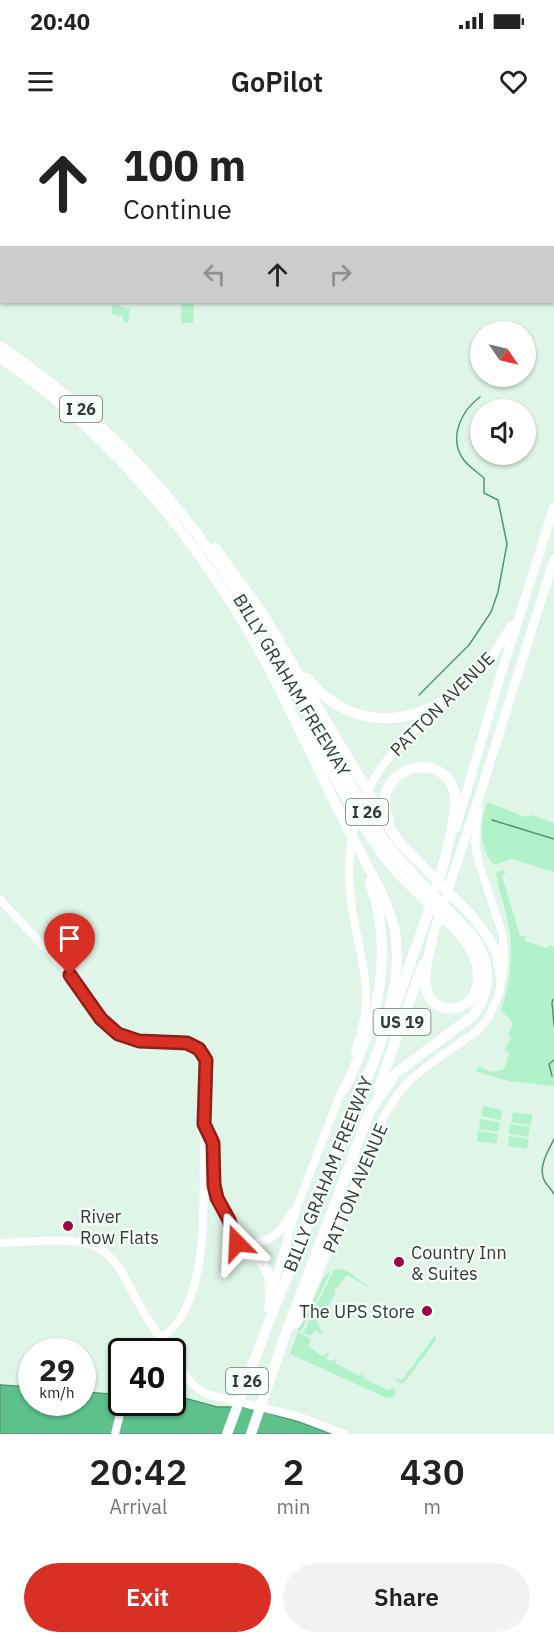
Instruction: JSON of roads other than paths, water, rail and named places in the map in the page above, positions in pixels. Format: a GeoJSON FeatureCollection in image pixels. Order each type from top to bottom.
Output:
{"type":"FeatureCollection","features":[{"type":"Feature","properties":{"kind":"highway","name":"BILLY GRAHAM FREEWAY"},"geometry":{"type":"LineString","coordinates":[[0,346],[24,362],[77,405],[110,436],[176,508],[227,577],[384,840],[400,860],[472,935],[480,946],[486,961],[487,985],[474,1015],[396,1073],[370,1111],[287,1330],[252,1434]]}},
{"type":"Feature","properties":{"kind":"highway","name":"BILLY GRAHAM FREEWAY"},"geometry":{"type":"LineString","coordinates":[[0,358],[39,387],[102,442],[160,504],[185,536],[227,597],[285,699],[387,905],[395,929],[397,944],[395,984],[381,1043],[266,1329],[227,1434]]}},
{"type":"Feature","properties":{"kind":"highway"},"geometry":{"type":"LineString","coordinates":[[154,482],[167,489],[205,534],[261,610],[387,824],[406,848],[472,916],[488,937],[497,954],[501,978]]}},
{"type":"Feature","properties":{"kind":"highway"},"geometry":{"type":"LineString","coordinates":[[284,650],[290,654],[319,692],[357,716],[386,718],[414,714],[456,694]]}},
{"type":"Feature","properties":{"kind":"highway"},"geometry":{"type":"LineString","coordinates":[[285,699],[292,703],[378,848],[471,951],[478,971],[476,989],[470,1001],[458,1008],[439,1006],[429,996],[426,989],[434,932]]}},
{"type":"Feature","properties":{"kind":"highway"},"geometry":{"type":"LineString","coordinates":[[406,848],[386,814],[385,795],[390,784],[403,771],[415,767],[428,768],[445,777],[452,786],[455,797],[443,868]]}},
{"type":"Feature","properties":{"kind":"highway"},"geometry":{"type":"LineString","coordinates":[[342,1091],[369,1031],[381,983],[382,929],[367,865]]}},
{"type":"Feature","properties":{"kind":"highway","name":"PATTON AVENUE"},"geometry":{"type":"LineString","coordinates":[[381,1043],[401,994],[443,868]]}},
{"type":"Feature","properties":{"kind":"highway","name":"PATTON AVENUE"},"geometry":{"type":"LineString","coordinates":[[370,1111],[434,932]]}},
{"type":"Feature","properties":{"kind":"highway"},"geometry":{"type":"LineString","coordinates":[[240,1252],[254,1256],[268,1271],[272,1289],[266,1329]]}},
{"type":"Feature","properties":{"kind":"highway"},"geometry":{"type":"LineString","coordinates":[[287,1330],[297,1322],[317,1276]]}},
{"type":"Feature","properties":{"kind":"main road","name":"PATTON AVENUE"},"geometry":{"type":"LineString","coordinates":[[443,868],[554,507]]}},
{"type":"Feature","properties":{"kind":"main road","name":"PATTON AVENUE"},"geometry":{"type":"LineString","coordinates":[[434,932],[554,559]]}},
{"type":"Feature","properties":{"kind":"main road","name":"PATTON AVENUE"},"geometry":{"type":"LineString","coordinates":[[456,694],[493,656],[523,605]]}},
{"type":"Feature","properties":{"kind":"street","name":"PATTON AVENUE"},"geometry":{"type":"LineString","coordinates":[[272,1289],[300,1200],[363,1029],[366,1005],[365,983],[351,900],[349,865],[354,825],[363,800],[384,763],[402,742],[456,694]]}},
{"type":"Feature","properties":{"kind":"street","name":"PATTON AVENUE"},"geometry":{"type":"LineString","coordinates":[[317,1276],[384,1116],[397,1095],[420,1071],[466,1039],[484,1023],[494,1009],[499,994],[504,961],[503,936],[478,860],[475,842],[481,791]]}},
{"type":"Feature","properties":{"kind":"street"},"geometry":{"type":"LineString","coordinates":[[0,899],[24,928],[70,975],[101,1019],[112,1030],[139,1041],[187,1043],[199,1049],[206,1060],[202,1237],[197,1270],[182,1315],[168,1334],[161,1338],[117,1265],[90,1244],[0,1243]]}},
{"type":"Feature","properties":{"kind":"street"},"geometry":{"type":"LineString","coordinates":[[204,1124],[213,1140],[215,1190],[232,1227],[240,1252],[254,1243],[278,1235],[300,1200]]}},
{"type":"Feature","properties":{"kind":"street"},"geometry":{"type":"LineString","coordinates":[[204,1156],[210,1156],[214,1161]]}},
{"type":"Feature","properties":{"kind":"street"},"geometry":{"type":"LineString","coordinates":[[232,1227],[246,1241],[254,1243]]}},
{"type":"Feature","properties":{"kind":"street"},"geometry":{"type":"LineString","coordinates":[[186,1376],[191,1383],[206,1394],[297,1416],[344,1434]]}},
{"type":"Feature","properties":{"kind":"street"},"geometry":{"type":"LineString","coordinates":[[115,1434],[120,1416]]}},
{"type":"Feature","properties":{"kind":"waterway"},"geometry":{"type":"LineString","coordinates":[[419,695],[469,645],[491,612],[498,592],[507,544],[498,500],[484,493],[484,478],[463,459],[457,442],[457,433],[463,417],[473,402],[480,397]]}},
{"type":"Feature","properties":{"kind":"waterway"},"geometry":{"type":"LineString","coordinates":[[492,820],[554,839]]}},
{"type":"Feature","properties":{"kind":"waterway"},"geometry":{"type":"LineString","coordinates":[[554,999],[552,1002],[554,1026]]}},
{"type":"Feature","properties":{"kind":"waterway"},"geometry":{"type":"LineString","coordinates":[[552,1076],[549,1064],[554,1060]]}},
{"type":"Feature","properties":{"kind":"waterway"},"geometry":{"type":"LineString","coordinates":[[554,1139],[544,1160],[542,1171],[545,1182],[554,1194]]}},
{"type":"Feature","properties":{"kind":"place","name":"River Row Flats"},"geometry":{"type":"Point","coordinates":[68,1226]}},
{"type":"Feature","properties":{"kind":"place","name":"Country Inn & Suites"},"geometry":{"type":"Point","coordinates":[399,1262]}},
{"type":"Feature","properties":{"kind":"place","name":"The UPS Store"},"geometry":{"type":"Point","coordinates":[427,1311]}}]}
